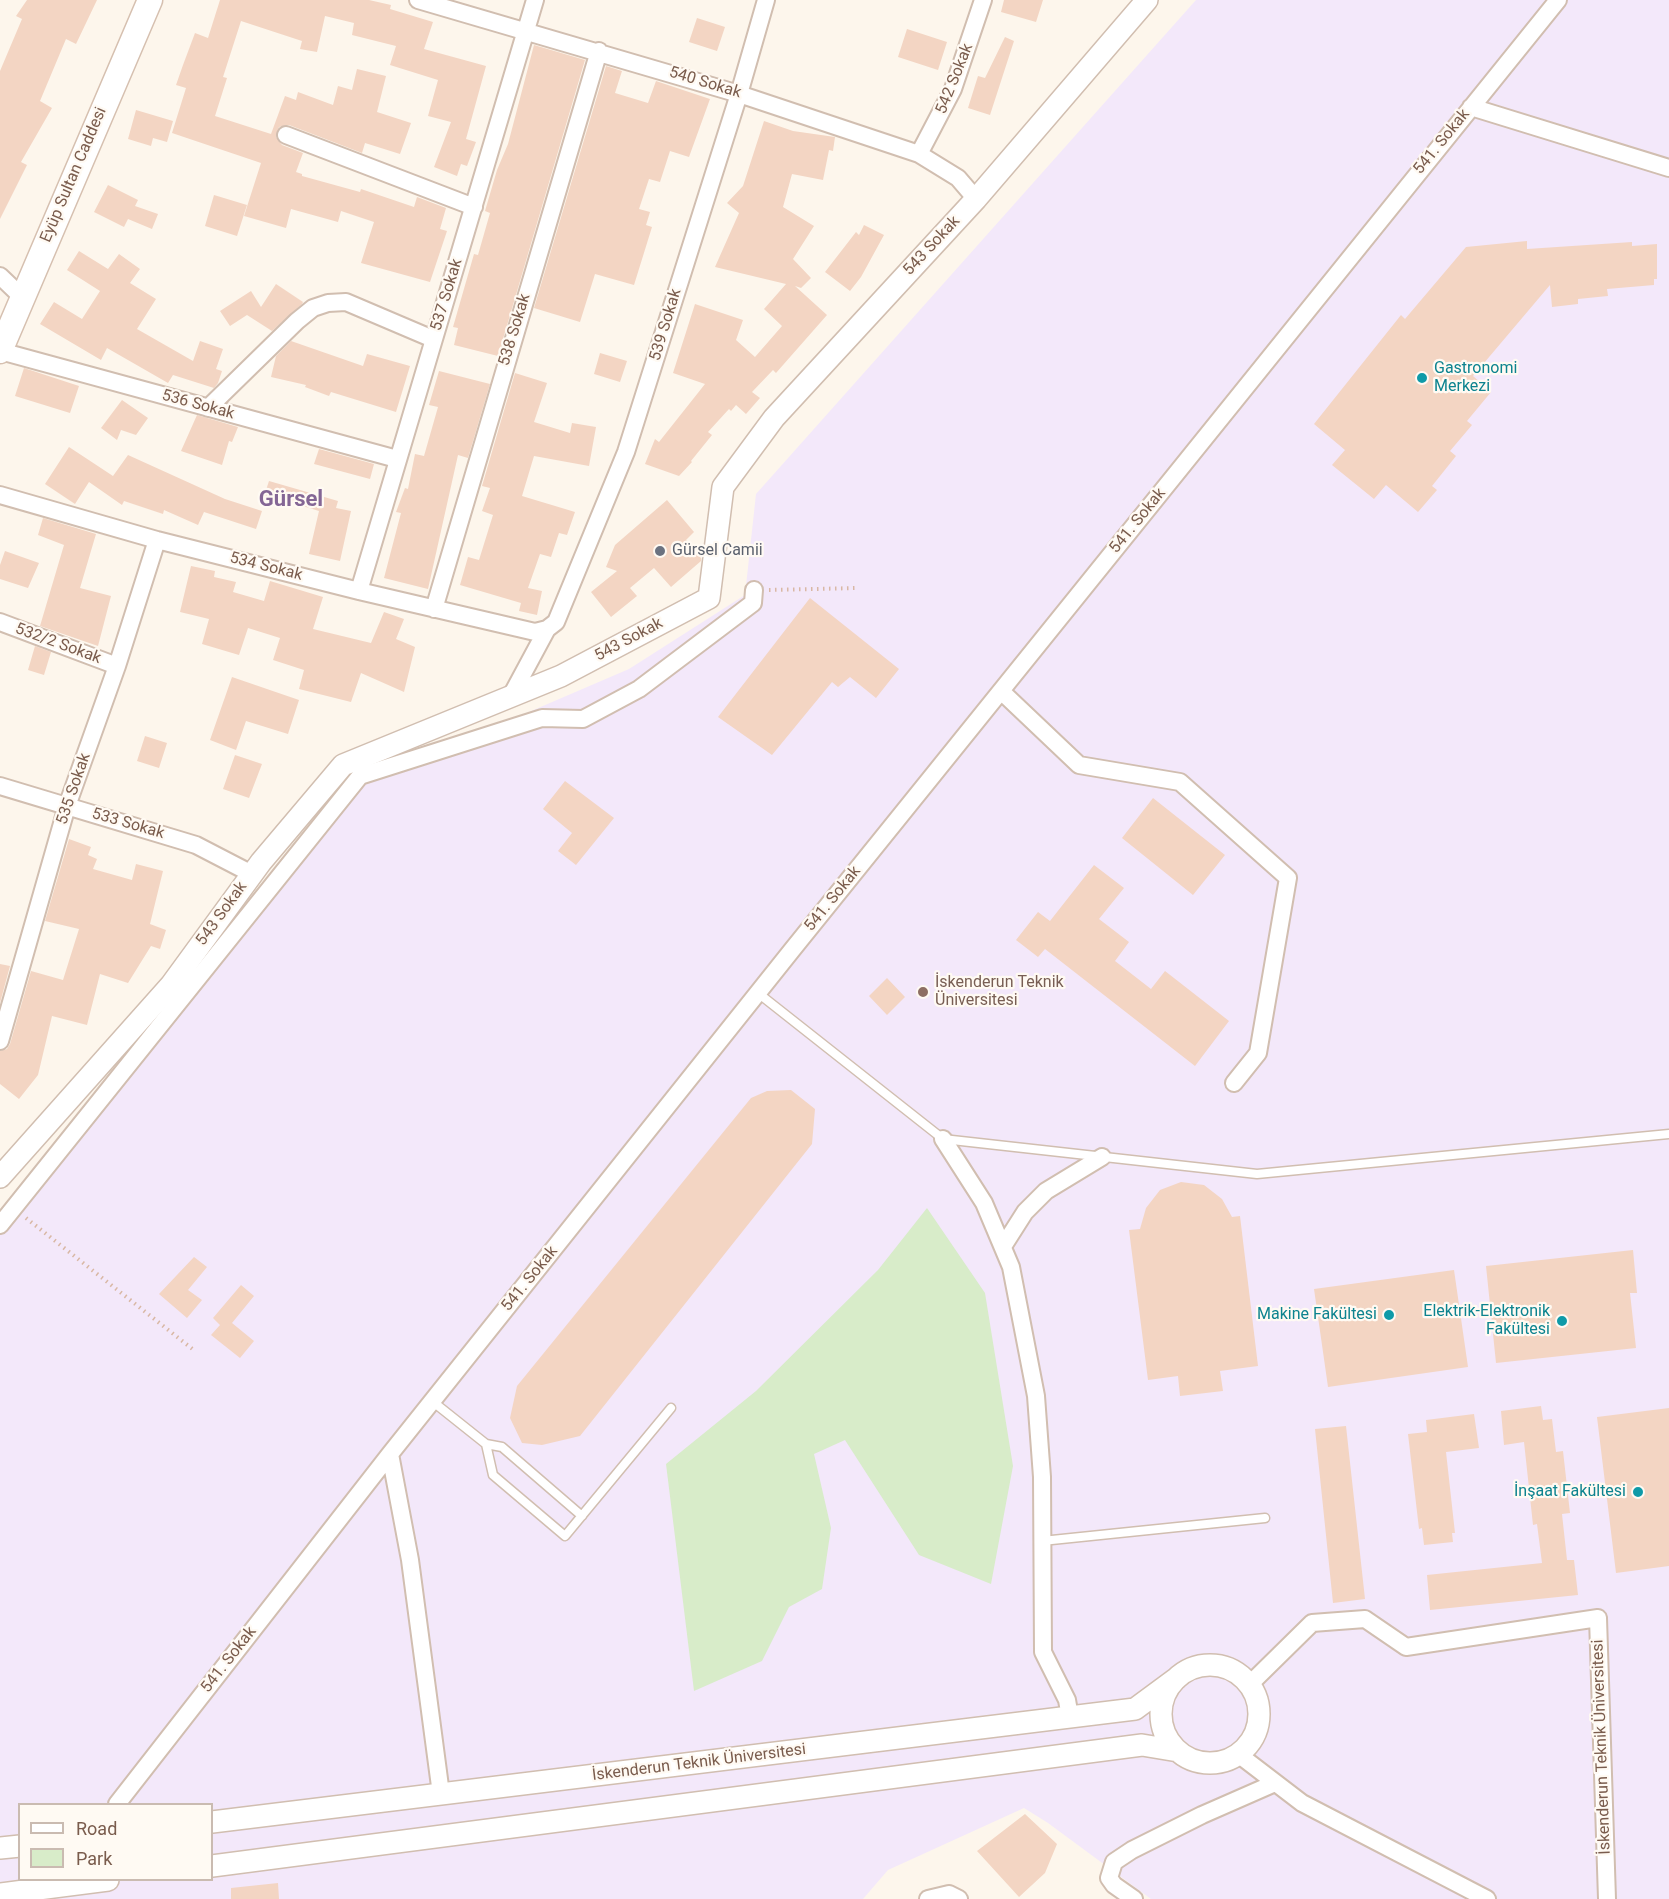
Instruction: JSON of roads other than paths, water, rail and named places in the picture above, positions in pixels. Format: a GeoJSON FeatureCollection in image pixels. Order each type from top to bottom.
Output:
{"type":"FeatureCollection","features":[{"type":"Feature","properties":{"kind":"main road","name":"Eyüp Sultan Caddesi"},"geometry":{"type":"LineString","coordinates":[[0,351],[150,0]]}},
{"type":"Feature","properties":{"kind":"street","name":"540 Sokak"},"geometry":{"type":"LineString","coordinates":[[418,0],[739,94],[919,154],[958,178],[976,199]]}},
{"type":"Feature","properties":{"kind":"street","name":"537 Sokak"},"geometry":{"type":"LineString","coordinates":[[359,591],[535,0]]}},
{"type":"Feature","properties":{"kind":"street","name":"539 Sokak"},"geometry":{"type":"LineString","coordinates":[[512,696],[541,630],[556,622],[626,452],[739,94],[766,0]]}},
{"type":"Feature","properties":{"kind":"street","name":"542 Sokak"},"geometry":{"type":"LineString","coordinates":[[919,154],[954,89],[983,0]]}},
{"type":"Feature","properties":{"kind":"street","name":"543 Sokak"},"geometry":{"type":"LineString","coordinates":[[0,1177],[171,986],[252,874],[343,765],[561,676],[709,598],[723,487],[774,418],[976,199],[1147,0]]}},
{"type":"Feature","properties":{"kind":"street","name":"541. Sokak"},"geometry":{"type":"LineString","coordinates":[[118,1803],[432,1401],[1558,0]]}},
{"type":"Feature","properties":{"kind":"street","name":"538 Sokak"},"geometry":{"type":"LineString","coordinates":[[434,609],[598,51]]}},
{"type":"Feature","properties":{"kind":"street"},"geometry":{"type":"LineString","coordinates":[[1471,107],[1669,168]]}},
{"type":"Feature","properties":{"kind":"street"},"geometry":{"type":"LineString","coordinates":[[286,135],[474,207]]}},
{"type":"Feature","properties":{"kind":"street"},"geometry":{"type":"LineString","coordinates":[[0,276],[22,297]]}},
{"type":"Feature","properties":{"kind":"street"},"geometry":{"type":"LineString","coordinates":[[208,408],[297,321],[313,309],[328,303],[346,302],[433,339]]}},
{"type":"Feature","properties":{"kind":"street","name":"536 Sokak"},"geometry":{"type":"LineString","coordinates":[[0,351],[397,459]]}},
{"type":"Feature","properties":{"kind":"street","name":"534 Sokak"},"geometry":{"type":"LineString","coordinates":[[0,495],[157,540],[359,591],[434,609],[541,630]]}},
{"type":"Feature","properties":{"kind":"street","name":"535 Sokak"},"geometry":{"type":"LineString","coordinates":[[0,1041],[67,806],[117,666],[157,540]]}},
{"type":"Feature","properties":{"kind":"street"},"geometry":{"type":"LineString","coordinates":[[0,1225],[360,776],[542,718],[583,719],[639,689],[753,603],[754,590]]}},
{"type":"Feature","properties":{"kind":"street","name":"532/2 Sokak"},"geometry":{"type":"LineString","coordinates":[[0,622],[117,666]]}},
{"type":"Feature","properties":{"kind":"street"},"geometry":{"type":"LineString","coordinates":[[1001,691],[1079,765],[1180,782],[1288,878],[1258,1053],[1234,1083]]}},
{"type":"Feature","properties":{"kind":"street","name":"533 Sokak"},"geometry":{"type":"LineString","coordinates":[[0,786],[196,844],[252,874]]}},
{"type":"Feature","properties":{"kind":"street"},"geometry":{"type":"LineString","coordinates":[[943,1139],[984,1203],[1004,1245],[1011,1267],[1036,1396],[1041,1477],[1043,1652],[1067,1700],[1071,1717]]}},
{"type":"Feature","properties":{"kind":"street"},"geometry":{"type":"LineString","coordinates":[[1004,1245],[1025,1212],[1046,1191],[1102,1156]]}},
{"type":"Feature","properties":{"kind":"street"},"geometry":{"type":"LineString","coordinates":[[390,1454],[410,1560],[441,1794]]}},
{"type":"Feature","properties":{"kind":"street","name":"İskenderun Teknik Üniversitesi"},"geometry":{"type":"LineString","coordinates":[[1250,1684],[1312,1623],[1365,1619],[1406,1647],[1598,1618],[1607,1899]]}},
{"type":"Feature","properties":{"kind":"street"},"geometry":{"type":"LineString","coordinates":[[213,1866],[1142,1745],[1178,1751],[1191,1759],[1207,1762],[1223,1761],[1238,1754],[1249,1744],[1257,1729],[1260,1714],[1257,1698],[1250,1684],[1238,1673],[1223,1666],[1206,1665],[1190,1669],[1177,1678],[1167,1691],[1162,1706],[1165,1730],[1178,1751]]}},
{"type":"Feature","properties":{"kind":"street","name":"İskenderun Teknik Üniversitesi"},"geometry":{"type":"LineString","coordinates":[[213,1822],[1135,1709],[1177,1678]]}},
{"type":"Feature","properties":{"kind":"street"},"geometry":{"type":"LineString","coordinates":[[1238,1754],[1302,1803],[1487,1899]]}},
{"type":"Feature","properties":{"kind":"street"},"geometry":{"type":"LineString","coordinates":[[1134,1899],[1114,1885],[1109,1878],[1114,1862],[1132,1850],[1182,1825],[1275,1783]]}},
{"type":"Feature","properties":{"kind":"street"},"geometry":{"type":"LineString","coordinates":[[0,1848],[18,1846]]}},
{"type":"Feature","properties":{"kind":"street"},"geometry":{"type":"LineString","coordinates":[[0,1894],[100,1881]]}},
{"type":"Feature","properties":{"kind":"street"},"geometry":{"type":"LineString","coordinates":[[928,1899],[949,1894],[959,1899]]}},
{"type":"Feature","properties":{"kind":"lane"},"geometry":{"type":"LineString","coordinates":[[758,993],[943,1139],[1257,1174],[1669,1134]]}},
{"type":"Feature","properties":{"kind":"lane"},"geometry":{"type":"LineString","coordinates":[[432,1401],[486,1444],[502,1447],[582,1516]]}},
{"type":"Feature","properties":{"kind":"lane"},"geometry":{"type":"LineString","coordinates":[[486,1444],[493,1475],[565,1536],[671,1408]]}},
{"type":"Feature","properties":{"kind":"lane"},"geometry":{"type":"LineString","coordinates":[[1041,1541],[1265,1518]]}},
{"type":"Feature","properties":{"kind":"place","name":"Gastronomi Merkezi"},"geometry":{"type":"Point","coordinates":[1422,378]}},
{"type":"Feature","properties":{"kind":"place","name":"Gürsel Camii"},"geometry":{"type":"Point","coordinates":[660,551]}},
{"type":"Feature","properties":{"kind":"place","name":"İskenderun Teknik Üniversitesi"},"geometry":{"type":"Point","coordinates":[923,992]}},
{"type":"Feature","properties":{"kind":"place","name":"Makine Fakültesi"},"geometry":{"type":"Point","coordinates":[1389,1315]}},
{"type":"Feature","properties":{"kind":"place","name":"Elektrik-Elektronik Fakültesi"},"geometry":{"type":"Point","coordinates":[1562,1321]}},
{"type":"Feature","properties":{"kind":"place","name":"İnşaat Fakültesi"},"geometry":{"type":"Point","coordinates":[1638,1492]}},
{"type":"Feature","properties":{"kind":"district","name":"Gürsel"},"geometry":{"type":"Point","coordinates":[291,500]}}]}
